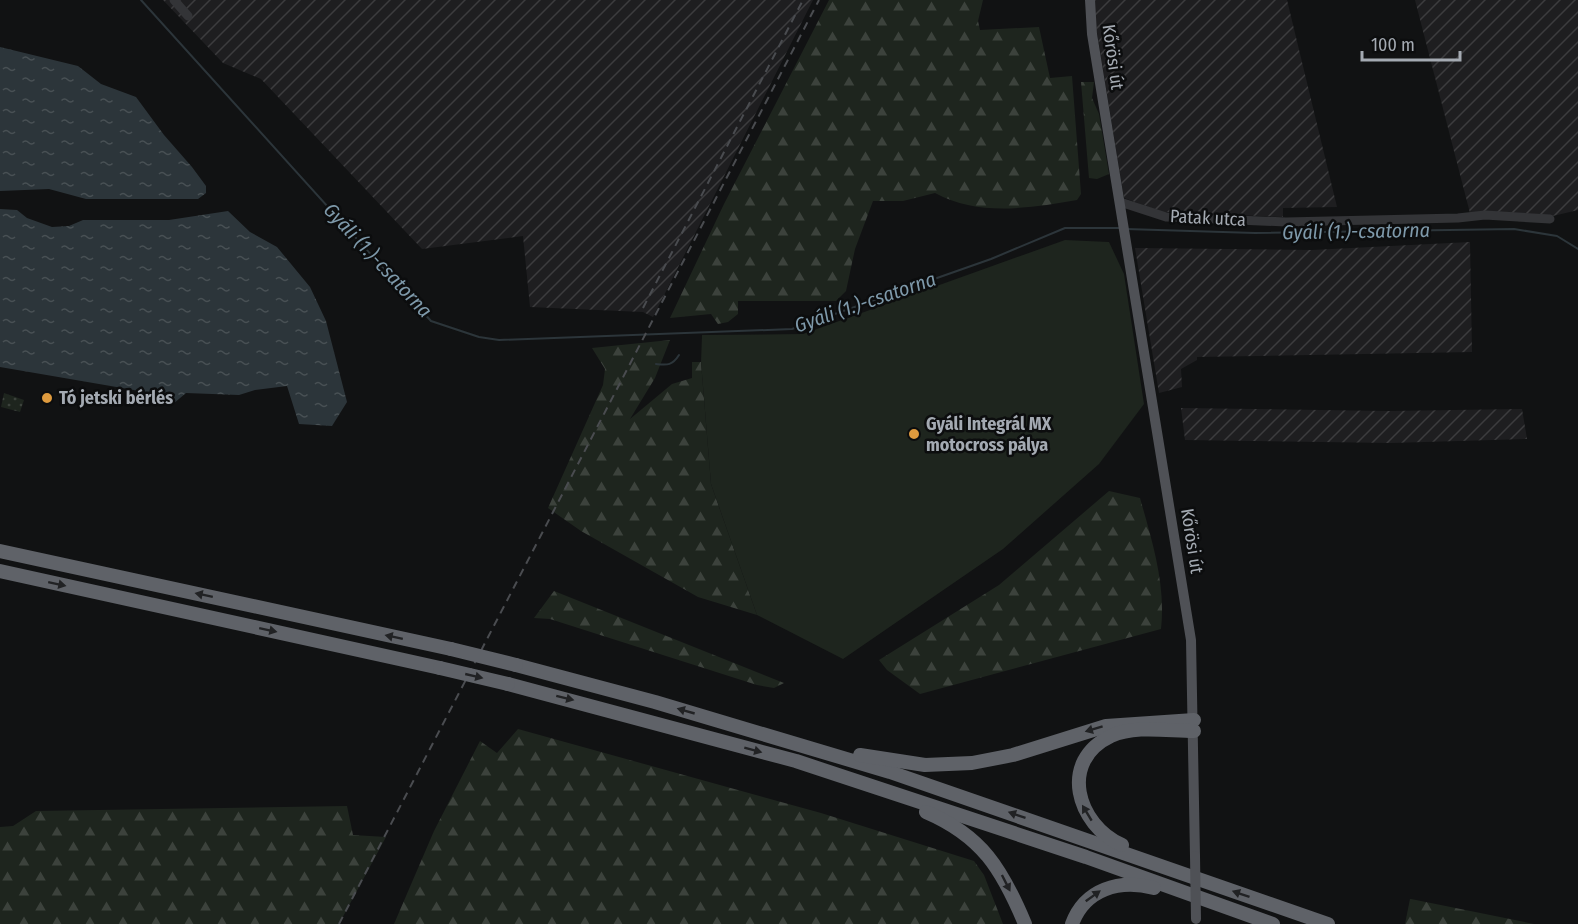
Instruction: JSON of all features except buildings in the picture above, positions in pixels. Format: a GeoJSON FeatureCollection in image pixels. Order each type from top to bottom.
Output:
{"type":"FeatureCollection","features":[{"type":"Feature","properties":{"kind":"highway"},"geometry":{"type":"LineString","coordinates":[[0,551],[451,649],[803,745],[1155,863],[1328,924]]}},
{"type":"Feature","properties":{"kind":"highway"},"geometry":{"type":"LineString","coordinates":[[0,571],[508,684],[847,778],[1086,857],[1273,924]]}},
{"type":"Feature","properties":{"kind":"highway"},"geometry":{"type":"LineString","coordinates":[[803,745],[925,765],[957,764],[1013,755],[1117,724],[1194,725]]}},
{"type":"Feature","properties":{"kind":"highway"},"geometry":{"type":"LineString","coordinates":[[1155,863],[1148,855],[1113,841],[1091,820],[1079,796],[1081,769],[1095,747],[1115,734],[1194,725]]}},
{"type":"Feature","properties":{"kind":"highway"},"geometry":{"type":"LineString","coordinates":[[847,778],[865,788],[930,813],[971,838],[999,870],[1024,924]]}},
{"type":"Feature","properties":{"kind":"highway"},"geometry":{"type":"LineString","coordinates":[[1072,924],[1079,909],[1091,896],[1121,885],[1151,888],[1210,906],[1229,908]]}},
{"type":"Feature","properties":{"kind":"main road","name":"Kőrösi út"},"geometry":{"type":"LineString","coordinates":[[1090,0],[1092,34],[1190,630],[1194,667],[1196,922]]}},
{"type":"Feature","properties":{"kind":"street"},"geometry":{"type":"LineString","coordinates":[[174,0],[188,16]]}},
{"type":"Feature","properties":{"kind":"street","name":"Patak utca"},"geometry":{"type":"LineString","coordinates":[[1119,202],[1166,217],[1286,222],[1458,218],[1485,215],[1550,219]]}},
{"type":"Feature","properties":{"kind":"shaded area"},"geometry":{"type":"Polygon","coordinates":[[[163,0],[813,0],[653,317],[643,312],[530,307],[523,236],[422,249],[261,79],[223,63],[163,0]]]}},
{"type":"Feature","properties":{"kind":"shaded area"},"geometry":{"type":"Polygon","coordinates":[[[1095,0],[1287,0],[1337,207],[1283,208],[1283,217],[1162,212],[1124,198],[1094,14],[1095,0]]]}},
{"type":"Feature","properties":{"kind":"shaded area"},"geometry":{"type":"Polygon","coordinates":[[[1415,0],[1578,0],[1578,210],[1528,222],[1471,217],[1415,0]]]}},
{"type":"Feature","properties":{"kind":"shaded area"},"geometry":{"type":"Polygon","coordinates":[[[1470,242],[1472,352],[1197,357],[1197,360],[1181,369],[1182,387],[1159,393],[1135,248],[1312,250],[1470,242]]]}},
{"type":"Feature","properties":{"kind":"shaded area"},"geometry":{"type":"Polygon","coordinates":[[[1181,408],[1388,411],[1522,409],[1527,439],[1391,443],[1185,440],[1181,408]]]}},
{"type":"Feature","properties":{"kind":"green space"},"geometry":{"type":"Polygon","coordinates":[[[829,0],[983,0],[978,21],[980,30],[1039,27],[1050,78],[1072,76],[1081,194],[1077,200],[1023,208],[987,208],[969,205],[952,201],[935,193],[903,201],[873,201],[855,249],[846,291],[836,301],[738,301],[738,314],[728,322],[718,324],[711,314],[670,318],[724,204],[829,0]]]}},
{"type":"Feature","properties":{"kind":"green space"},"geometry":{"type":"Polygon","coordinates":[[[1081,82],[1094,82],[1092,98],[1099,114],[1109,174],[1097,179],[1089,178],[1081,82]]]}},
{"type":"Feature","properties":{"kind":"green space","name":"Gyáli Integrál MX motocross pálya"},"geometry":{"type":"Polygon","coordinates":[[[1065,240],[1109,242],[1124,274],[1144,404],[1099,464],[1003,549],[843,659],[757,615],[711,484],[701,362],[702,335],[803,334],[1065,240]]]}},
{"type":"Feature","properties":{"kind":"green space"},"geometry":{"type":"Polygon","coordinates":[[[670,340],[655,378],[630,419],[672,384],[692,378],[692,362],[701,362],[711,484],[757,615],[698,597],[581,531],[548,508],[603,385],[605,369],[592,348],[670,340]]]}},
{"type":"Feature","properties":{"kind":"green space"},"geometry":{"type":"Polygon","coordinates":[[[4,393],[24,400],[20,412],[1,407],[4,393]]]}},
{"type":"Feature","properties":{"kind":"green space"},"geometry":{"type":"Polygon","coordinates":[[[1109,491],[1140,498],[1160,579],[1161,629],[920,694],[887,670],[879,660],[999,585],[1109,491]]]}},
{"type":"Feature","properties":{"kind":"green space"},"geometry":{"type":"Polygon","coordinates":[[[554,591],[784,683],[774,688],[757,685],[550,619],[534,618],[554,591]]]}},
{"type":"Feature","properties":{"kind":"green space"},"geometry":{"type":"Polygon","coordinates":[[[518,729],[821,813],[974,861],[984,875],[1003,924],[394,924],[434,831],[480,741],[497,753],[518,729]]]}},
{"type":"Feature","properties":{"kind":"green space"},"geometry":{"type":"Polygon","coordinates":[[[347,806],[353,835],[386,837],[339,924],[0,924],[0,827],[13,826],[36,811],[347,806]]]}},
{"type":"Feature","properties":{"kind":"green space"},"geometry":{"type":"Polygon","coordinates":[[[1411,899],[1534,924],[1405,924],[1411,899]]]}},
{"type":"Feature","properties":{"kind":"water"},"geometry":{"type":"Polygon","coordinates":[[[0,47],[78,66],[101,84],[136,97],[206,186],[206,193],[198,199],[86,199],[49,189],[0,191],[0,47]]]}},
{"type":"Feature","properties":{"kind":"water"},"geometry":{"type":"Polygon","coordinates":[[[0,209],[17,210],[27,218],[52,227],[69,226],[83,220],[169,220],[228,211],[250,232],[277,247],[310,287],[326,321],[347,402],[332,426],[299,424],[287,386],[255,390],[239,395],[186,393],[173,404],[134,390],[0,367],[0,209]]]}},
{"type":"Feature","properties":{"kind":"waterway","name":"Gyáli (1.)-csatorna"},"geometry":{"type":"LineString","coordinates":[[141,0],[431,321],[479,337],[499,340],[792,329],[991,259],[1065,228],[1120,228]]}},
{"type":"Feature","properties":{"kind":"waterway","name":"Gyáli (1.)-csatorna"},"geometry":{"type":"LineString","coordinates":[[1126,229],[1255,233],[1514,229],[1557,236],[1578,249]]}},
{"type":"Feature","properties":{"kind":"waterway"},"geometry":{"type":"LineString","coordinates":[[656,364],[669,364],[679,355]]}},
{"type":"Feature","properties":{"kind":"railway"},"geometry":{"type":"LineString","coordinates":[[643,308],[803,0]]}},
{"type":"Feature","properties":{"kind":"railway"},"geometry":{"type":"LineString","coordinates":[[339,924],[819,0]]}},
{"type":"Feature","properties":{"kind":"place","name":"Tó jetski bérlés"},"geometry":{"type":"Point","coordinates":[47,398]}},
{"type":"Feature","properties":{"kind":"place","name":"Gyáli Integrál MX motocross pálya"},"geometry":{"type":"Point","coordinates":[914,434]}}]}
